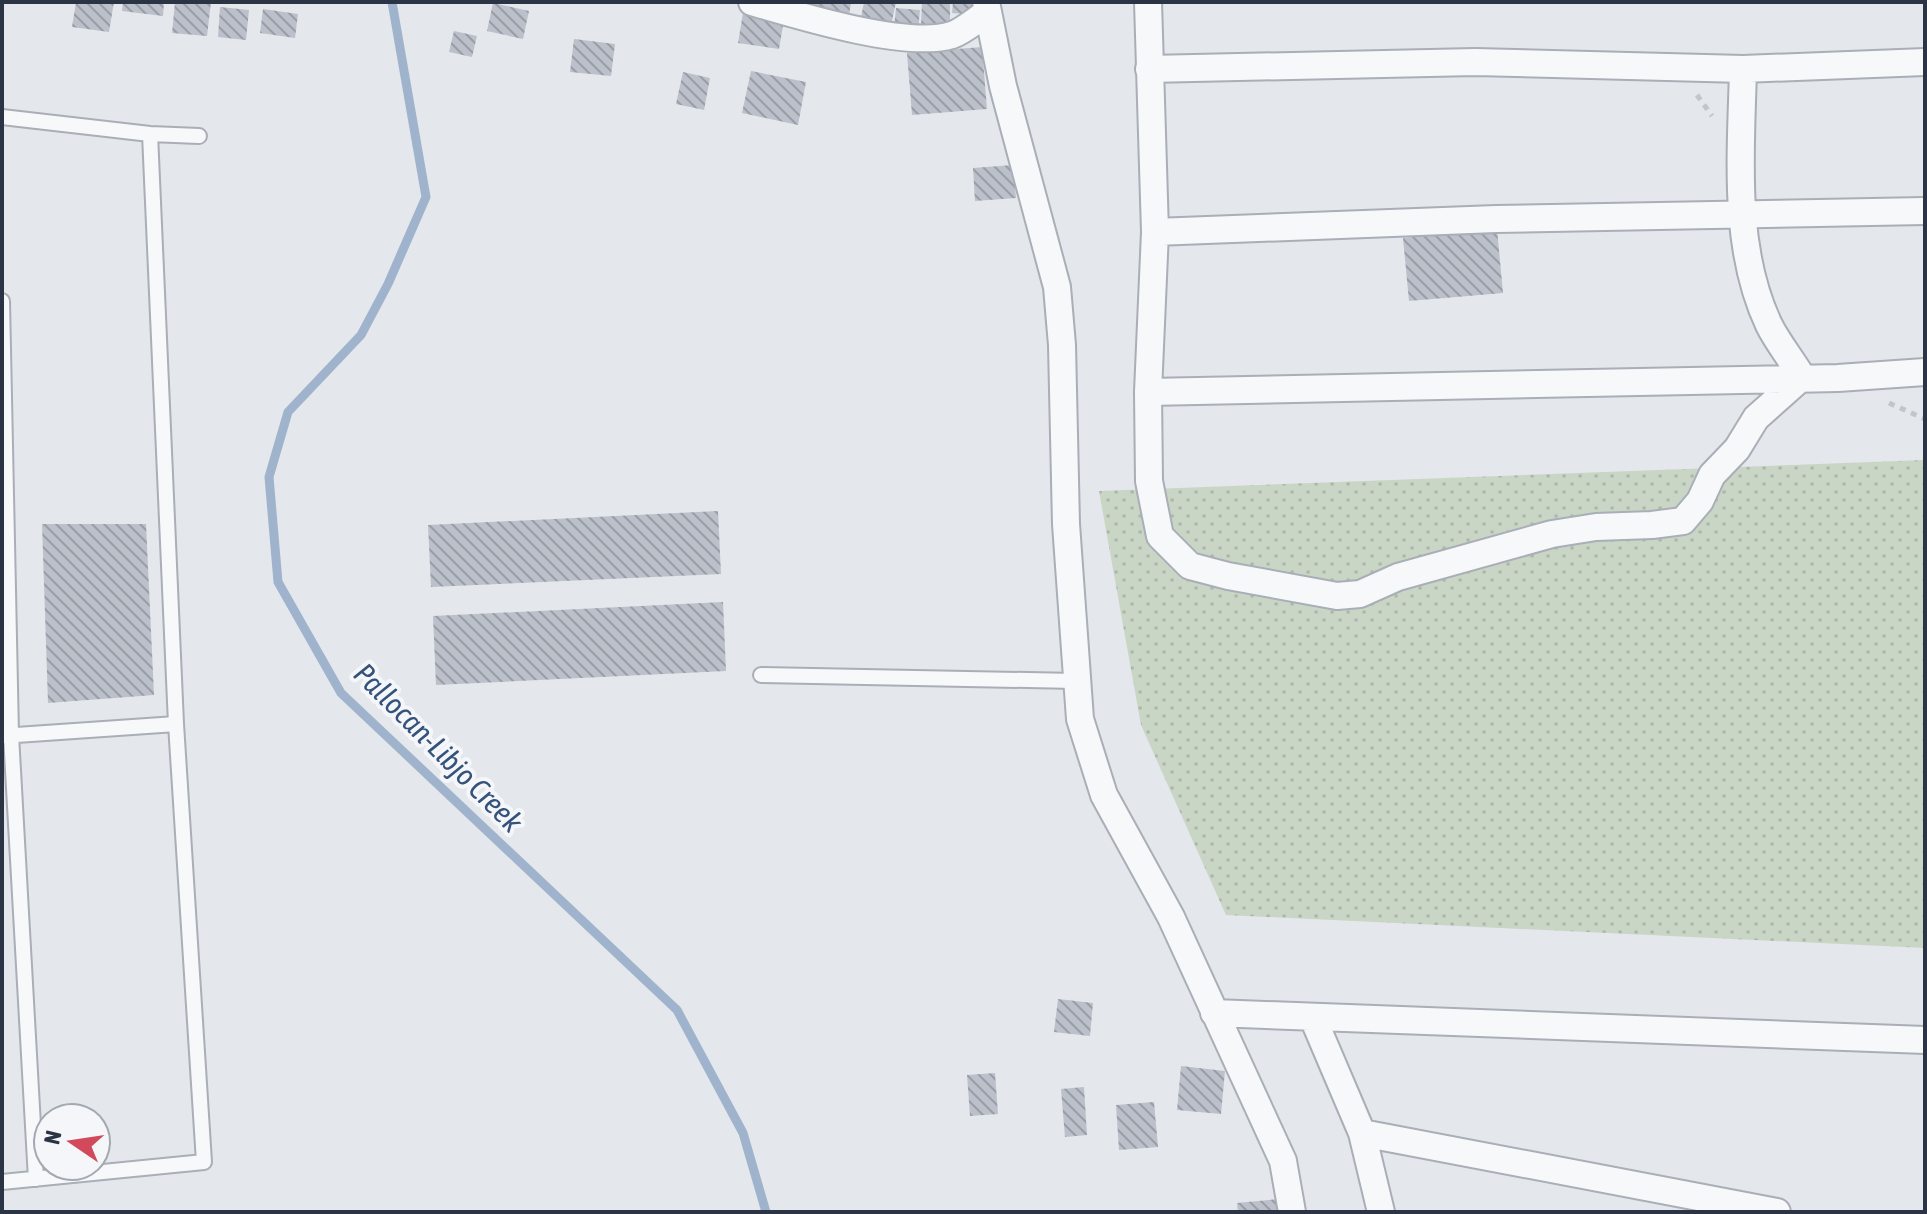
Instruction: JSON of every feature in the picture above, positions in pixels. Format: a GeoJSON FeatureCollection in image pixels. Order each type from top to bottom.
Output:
{"type":"FeatureCollection","features":[{"type":"Feature","properties":{"kind":"street"},"geometry":{"type":"LineString","coordinates":[[752,2],[800,16],[911,40],[952,35],[987,7],[1003,86],[1057,287],[1062,345],[1066,524],[1080,719],[1104,795],[1171,917],[1283,1161],[1292,1212]]}},
{"type":"Feature","properties":{"kind":"street"},"geometry":{"type":"LineString","coordinates":[[1148,2],[1155,232],[1148,392],[1149,481],[1160,536],[1190,566],[1337,596],[1360,594],[1398,577],[1552,534],[1596,527],[1683,521],[1700,501],[1712,475],[1737,449],[1756,418],[1802,377]]}},
{"type":"Feature","properties":{"kind":"street"},"geometry":{"type":"LineString","coordinates":[[1149,69],[1475,62],[1743,69],[1925,62]]}},
{"type":"Feature","properties":{"kind":"street"},"geometry":{"type":"LineString","coordinates":[[1743,69],[1743,215],[1753,278],[1770,325],[1802,377]]}},
{"type":"Feature","properties":{"kind":"street"},"geometry":{"type":"LineString","coordinates":[[1155,232],[1496,219],[1925,211]]}},
{"type":"Feature","properties":{"kind":"street"},"geometry":{"type":"LineString","coordinates":[[1148,392],[1838,378],[1925,372]]}},
{"type":"Feature","properties":{"kind":"street"},"geometry":{"type":"LineString","coordinates":[[1214,1013],[1925,1040]]}},
{"type":"Feature","properties":{"kind":"street"},"geometry":{"type":"LineString","coordinates":[[1313,1018],[1362,1133],[1381,1212]]}},
{"type":"Feature","properties":{"kind":"street"},"geometry":{"type":"LineString","coordinates":[[1362,1133],[1777,1212]]}},
{"type":"Feature","properties":{"kind":"lane"},"geometry":{"type":"LineString","coordinates":[[2,117],[150,134],[199,136]]}},
{"type":"Feature","properties":{"kind":"lane"},"geometry":{"type":"LineString","coordinates":[[112,1171],[204,1162],[176,724],[150,134]]}},
{"type":"Feature","properties":{"kind":"lane"},"geometry":{"type":"LineString","coordinates":[[2,301],[6,736],[32,1120]]}},
{"type":"Feature","properties":{"kind":"lane"},"geometry":{"type":"LineString","coordinates":[[761,675],[1076,681]]}},
{"type":"Feature","properties":{"kind":"lane"},"geometry":{"type":"LineString","coordinates":[[6,736],[176,724]]}},
{"type":"Feature","properties":{"kind":"lane"},"geometry":{"type":"LineString","coordinates":[[2,1182],[32,1179]]}},
{"type":"Feature","properties":{"kind":"green space"},"geometry":{"type":"Polygon","coordinates":[[[1925,460],[1925,948],[1226,915],[1141,725],[1099,491],[1925,460]]]}},
{"type":"Feature","properties":{"kind":"building"},"geometry":{"type":"Polygon","coordinates":[[[76,2],[114,2],[109,32],[72,27],[76,2]]]}},
{"type":"Feature","properties":{"kind":"building"},"geometry":{"type":"Polygon","coordinates":[[[123,2],[164,2],[163,16],[122,11],[123,2]]]}},
{"type":"Feature","properties":{"kind":"building"},"geometry":{"type":"Polygon","coordinates":[[[175,2],[211,2],[207,36],[172,33],[175,2]]]}},
{"type":"Feature","properties":{"kind":"building"},"geometry":{"type":"Polygon","coordinates":[[[803,2],[851,2],[848,22],[801,13],[803,2]]]}},
{"type":"Feature","properties":{"kind":"building"},"geometry":{"type":"Polygon","coordinates":[[[864,2],[896,2],[890,30],[860,23],[864,2]]]}},
{"type":"Feature","properties":{"kind":"building"},"geometry":{"type":"Polygon","coordinates":[[[922,2],[950,2],[950,27],[921,26],[922,2]]]}},
{"type":"Feature","properties":{"kind":"building"},"geometry":{"type":"Polygon","coordinates":[[[953,2],[980,2],[979,15],[952,13],[953,2]]]}},
{"type":"Feature","properties":{"kind":"building"},"geometry":{"type":"Polygon","coordinates":[[[493,3],[529,11],[523,39],[487,31],[493,3]]]}},
{"type":"Feature","properties":{"kind":"building"},"geometry":{"type":"Polygon","coordinates":[[[220,7],[249,10],[246,40],[218,37],[220,7]]]}},
{"type":"Feature","properties":{"kind":"building"},"geometry":{"type":"Polygon","coordinates":[[[896,8],[920,10],[918,31],[894,28],[896,8]]]}},
{"type":"Feature","properties":{"kind":"building"},"geometry":{"type":"Polygon","coordinates":[[[263,9],[298,14],[295,38],[260,33],[263,9]]]}},
{"type":"Feature","properties":{"kind":"building"},"geometry":{"type":"Polygon","coordinates":[[[743,13],[784,20],[779,49],[738,43],[743,13]]]}},
{"type":"Feature","properties":{"kind":"building"},"geometry":{"type":"Polygon","coordinates":[[[454,31],[477,36],[472,57],[449,52],[454,31]]]}},
{"type":"Feature","properties":{"kind":"building"},"geometry":{"type":"Polygon","coordinates":[[[574,39],[615,44],[611,76],[570,72],[574,39]]]}},
{"type":"Feature","properties":{"kind":"building"},"geometry":{"type":"Polygon","coordinates":[[[982,47],[987,109],[912,115],[907,53],[982,47]]]}},
{"type":"Feature","properties":{"kind":"building"},"geometry":{"type":"Polygon","coordinates":[[[751,71],[806,82],[798,125],[742,113],[751,71]]]}},
{"type":"Feature","properties":{"kind":"building"},"geometry":{"type":"Polygon","coordinates":[[[683,72],[710,78],[704,110],[676,104],[683,72]]]}},
{"type":"Feature","properties":{"kind":"building"},"geometry":{"type":"Polygon","coordinates":[[[1013,165],[1016,198],[975,201],[973,168],[1013,165]]]}},
{"type":"Feature","properties":{"kind":"building"},"geometry":{"type":"Polygon","coordinates":[[[1497,229],[1503,293],[1409,301],[1403,238],[1497,229]]]}},
{"type":"Feature","properties":{"kind":"building"},"geometry":{"type":"Polygon","coordinates":[[[718,511],[721,574],[431,587],[428,525],[718,511]]]}},
{"type":"Feature","properties":{"kind":"building"},"geometry":{"type":"Polygon","coordinates":[[[42,524],[146,524],[154,695],[48,703],[42,524]]]}},
{"type":"Feature","properties":{"kind":"building"},"geometry":{"type":"Polygon","coordinates":[[[723,602],[726,671],[436,685],[433,616],[723,602]]]}},
{"type":"Feature","properties":{"kind":"building"},"geometry":{"type":"Polygon","coordinates":[[[1058,999],[1093,1003],[1090,1036],[1054,1032],[1058,999]]]}},
{"type":"Feature","properties":{"kind":"building"},"geometry":{"type":"Polygon","coordinates":[[[1181,1066],[1225,1071],[1221,1114],[1177,1110],[1181,1066]]]}},
{"type":"Feature","properties":{"kind":"building"},"geometry":{"type":"Polygon","coordinates":[[[995,1073],[998,1114],[970,1116],[967,1075],[995,1073]]]}},
{"type":"Feature","properties":{"kind":"building"},"geometry":{"type":"Polygon","coordinates":[[[1084,1087],[1087,1135],[1065,1137],[1061,1089],[1084,1087]]]}},
{"type":"Feature","properties":{"kind":"building"},"geometry":{"type":"Polygon","coordinates":[[[1154,1102],[1158,1147],[1119,1150],[1116,1105],[1154,1102]]]}},
{"type":"Feature","properties":{"kind":"building"},"geometry":{"type":"Polygon","coordinates":[[[1279,1199],[1280,1212],[1238,1212],[1237,1203],[1279,1199]]]}},
{"type":"Feature","properties":{"kind":"waterway","name":"Pallocan-Libjo Creek"},"geometry":{"type":"LineString","coordinates":[[392,2],[426,197],[388,284],[361,335],[288,412],[269,477],[278,582],[341,693],[677,1010],[743,1133],[766,1212]]}}]}
